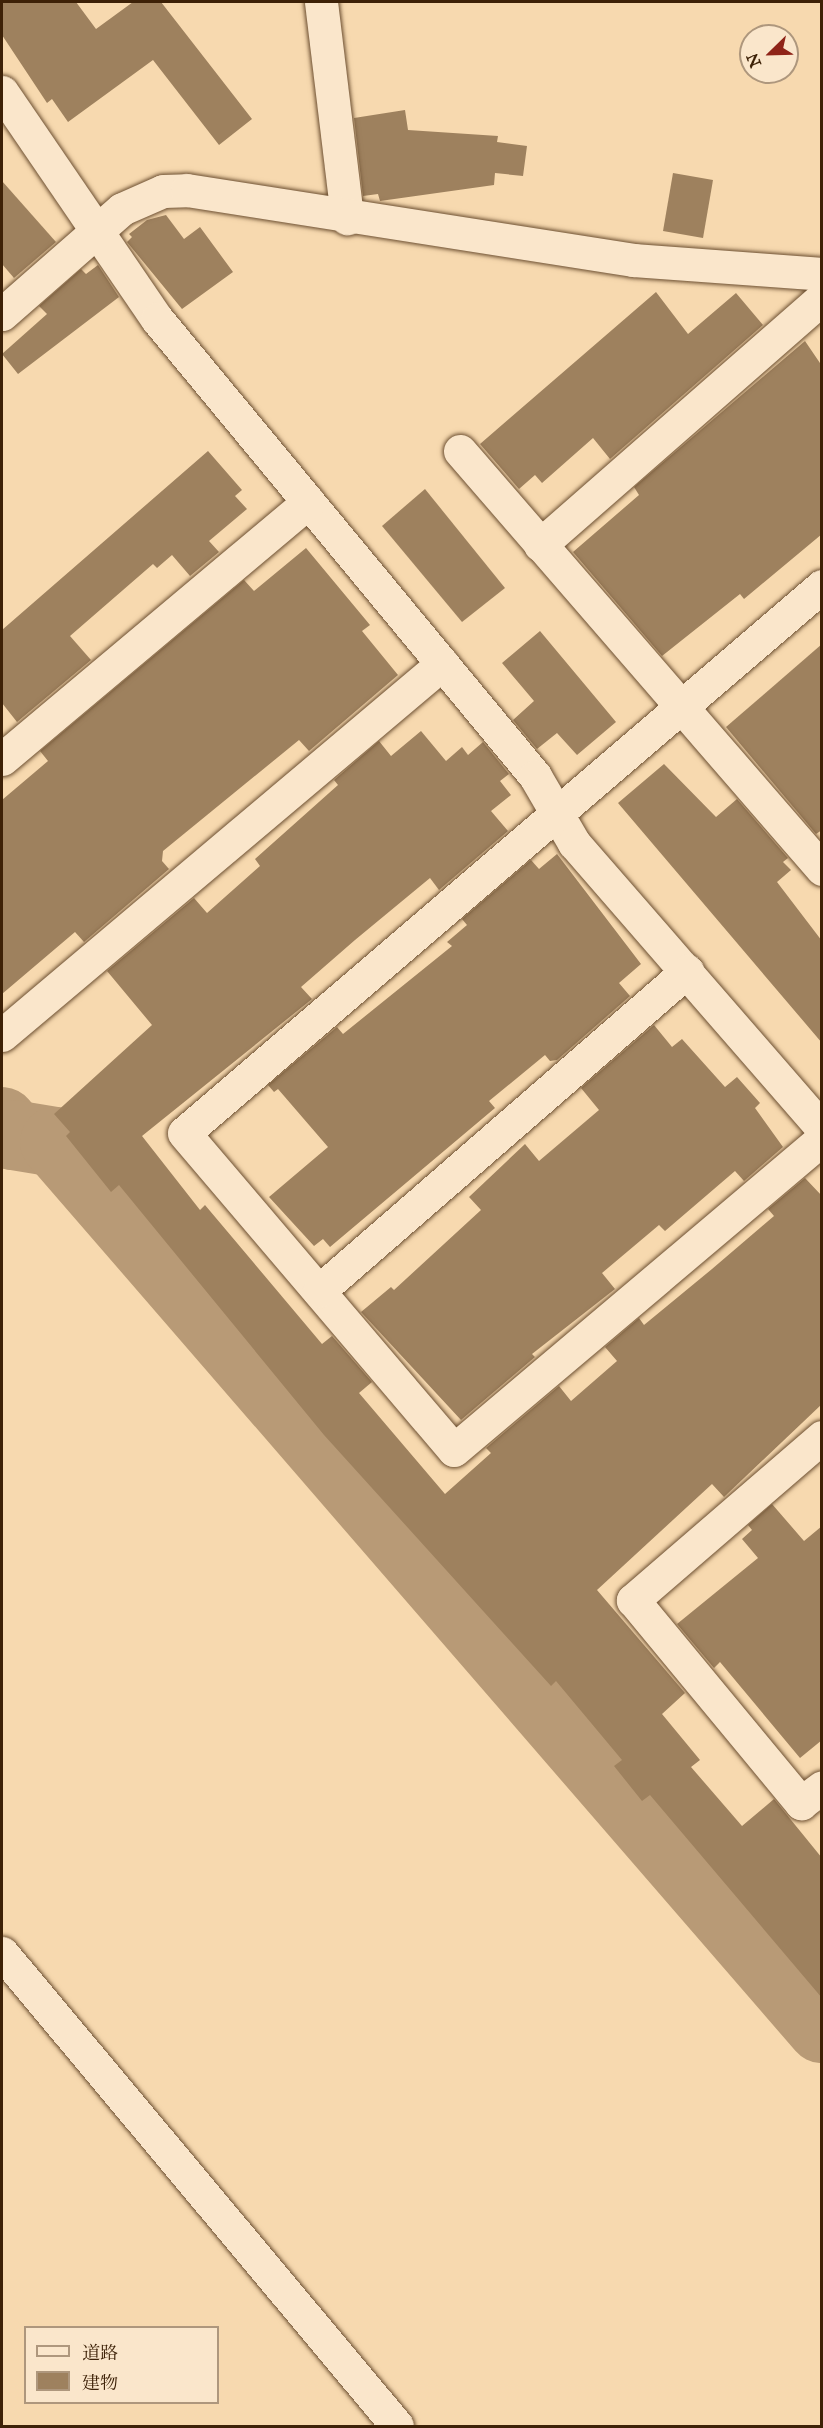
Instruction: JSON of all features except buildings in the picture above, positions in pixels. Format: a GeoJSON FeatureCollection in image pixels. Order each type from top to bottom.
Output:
{"type":"FeatureCollection","features":[{"type":"Feature","properties":{"kind":"street"},"geometry":{"type":"LineString","coordinates":[[321,2],[347,218]]}},
{"type":"Feature","properties":{"kind":"street"},"geometry":{"type":"LineString","coordinates":[[2,92],[157,320],[535,776],[574,843],[822,1128]]}},
{"type":"Feature","properties":{"kind":"street"},"geometry":{"type":"LineString","coordinates":[[2,314],[122,209],[163,191],[187,190],[347,218],[633,260],[822,274]]}},
{"type":"Feature","properties":{"kind":"street"},"geometry":{"type":"LineString","coordinates":[[540,544],[822,298]]}},
{"type":"Feature","properties":{"kind":"street"},"geometry":{"type":"LineString","coordinates":[[460,451],[822,869]]}},
{"type":"Feature","properties":{"kind":"street"},"geometry":{"type":"LineString","coordinates":[[2,759],[308,502]]}},
{"type":"Feature","properties":{"kind":"street"},"geometry":{"type":"LineString","coordinates":[[822,586],[556,811],[184,1133],[454,1450],[822,1139]]}},
{"type":"Feature","properties":{"kind":"street"},"geometry":{"type":"LineString","coordinates":[[2,1035],[442,664]]}},
{"type":"Feature","properties":{"kind":"street"},"geometry":{"type":"LineString","coordinates":[[319,1291],[687,971]]}},
{"type":"Feature","properties":{"kind":"street"},"geometry":{"type":"LineString","coordinates":[[822,1437],[633,1600],[801,1803],[822,1787]]}},
{"type":"Feature","properties":{"kind":"street"},"geometry":{"type":"LineString","coordinates":[[2,1953],[398,2427]]}},
{"type":"Feature","properties":{"kind":"waterway"},"geometry":{"type":"LineString","coordinates":[[2,1122],[13,1135],[55,1142],[822,2028]]}}]}
